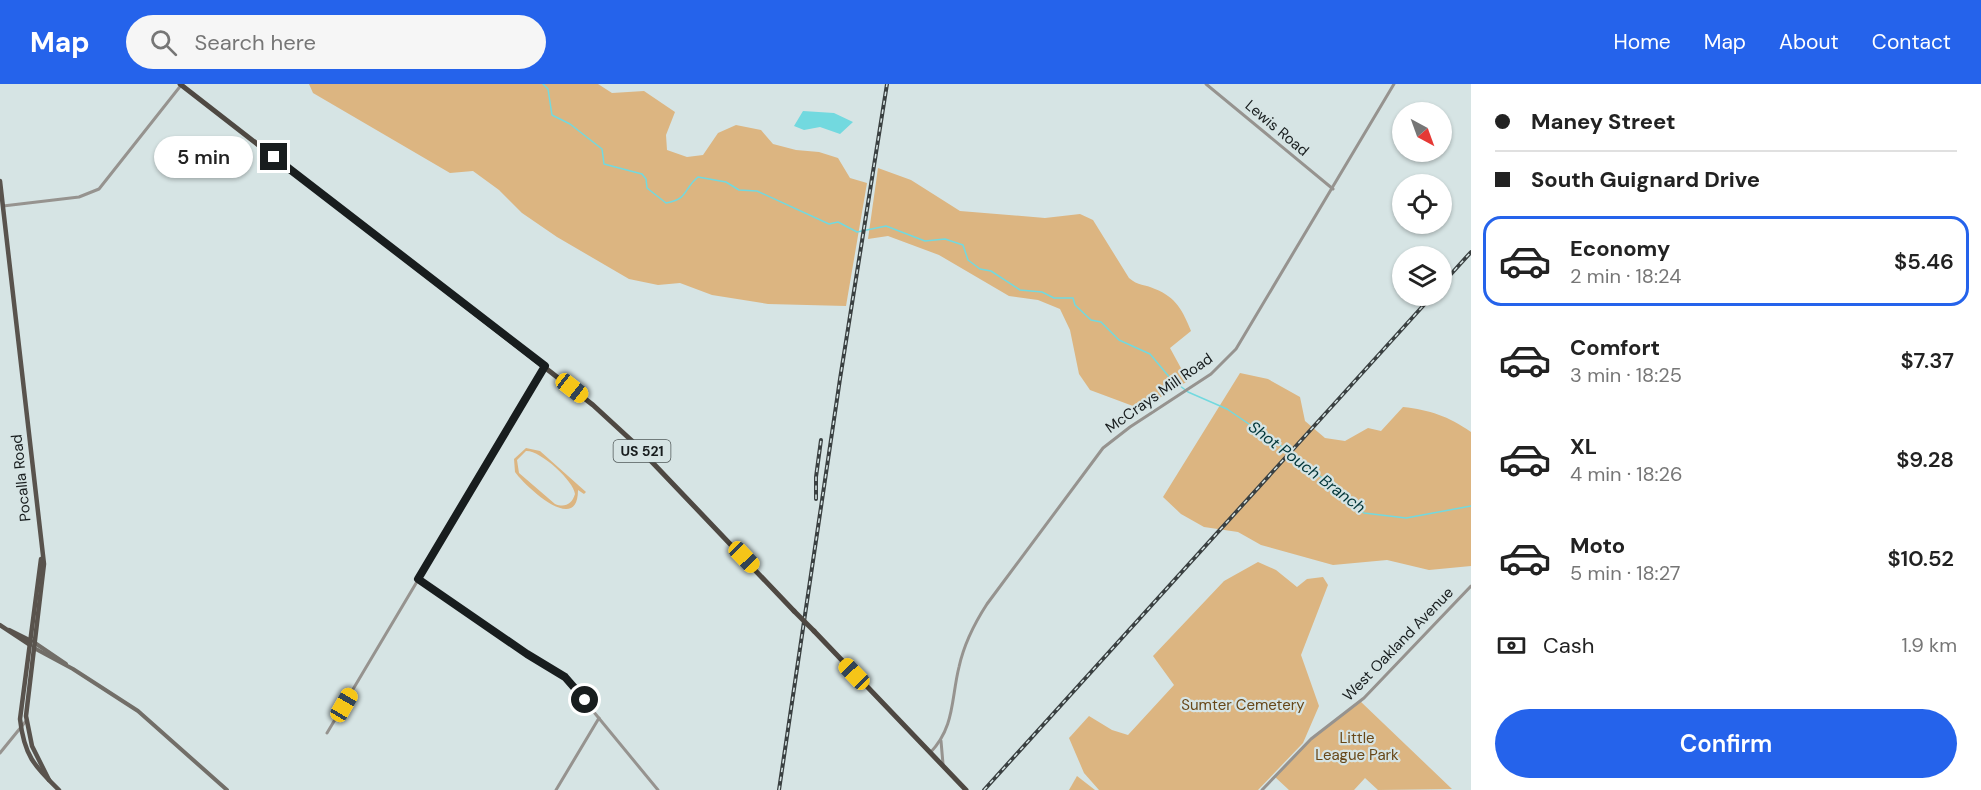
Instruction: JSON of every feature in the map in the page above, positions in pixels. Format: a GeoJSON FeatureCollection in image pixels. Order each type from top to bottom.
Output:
{"type":"FeatureCollection","features":[{"type":"Feature","properties":{"kind":"highway","name":"US 521"},"geometry":{"type":"LineString","coordinates":[[181,84],[545,366],[632,440],[966,790]]}},
{"type":"Feature","properties":{"kind":"main road","name":"Pocalla Road"},"geometry":{"type":"LineString","coordinates":[[0,181],[42,558],[32,644]]}},
{"type":"Feature","properties":{"kind":"main road"},"geometry":{"type":"LineString","coordinates":[[0,625],[66,665],[155,724],[227,790]]}},
{"type":"Feature","properties":{"kind":"main road"},"geometry":{"type":"LineString","coordinates":[[32,644],[26,721],[34,752],[49,780]]}},
{"type":"Feature","properties":{"kind":"main road"},"geometry":{"type":"LineString","coordinates":[[32,644],[20,702],[21,728],[32,760],[42,776],[59,790]]}},
{"type":"Feature","properties":{"kind":"street"},"geometry":{"type":"LineString","coordinates":[[3,206],[79,197],[99,189],[181,84]]}},
{"type":"Feature","properties":{"kind":"street","name":"Lewis Road"},"geometry":{"type":"LineString","coordinates":[[1206,84],[1333,189]]}},
{"type":"Feature","properties":{"kind":"street","name":"McCrays Mill Road"},"geometry":{"type":"LineString","coordinates":[[930,753],[942,740],[950,722],[961,657],[972,629],[987,604],[1102,448],[1123,431],[1194,386],[1218,368],[1236,349],[1394,84]]}},
{"type":"Feature","properties":{"kind":"street"},"geometry":{"type":"LineString","coordinates":[[327,733],[545,366]]}},
{"type":"Feature","properties":{"kind":"street"},"geometry":{"type":"LineString","coordinates":[[418,579],[527,654],[565,677],[658,790]]}},
{"type":"Feature","properties":{"kind":"street","name":"West Oakland Avenue"},"geometry":{"type":"LineString","coordinates":[[1262,790],[1311,739],[1364,698],[1471,586]]}},
{"type":"Feature","properties":{"kind":"street"},"geometry":{"type":"LineString","coordinates":[[556,790],[599,718]]}},
{"type":"Feature","properties":{"kind":"street"},"geometry":{"type":"LineString","coordinates":[[0,753],[26,721]]}},
{"type":"Feature","properties":{"kind":"street"},"geometry":{"type":"LineString","coordinates":[[942,740],[940,753],[944,766]]}},
{"type":"Feature","properties":{"kind":"green space"},"geometry":{"type":"Polygon","coordinates":[[[309,84],[598,84],[612,93],[644,91],[675,112],[666,135],[667,150],[687,157],[703,155],[718,133],[736,125],[761,130],[773,144],[796,150],[819,152],[838,158],[850,178],[867,183],[846,306],[768,304],[712,295],[680,283],[658,285],[629,279],[557,237],[522,213],[499,190],[473,171],[450,173],[313,93],[309,84]]]}},
{"type":"Feature","properties":{"kind":"green space"},"geometry":{"type":"Polygon","coordinates":[[[878,168],[911,180],[960,211],[1045,218],[1080,214],[1093,220],[1129,278],[1162,292],[1182,311],[1191,331],[1170,348],[1188,381],[1141,409],[1090,390],[1079,374],[1070,330],[1060,309],[1038,300],[1009,296],[939,255],[888,236],[868,239],[878,168]]]}},
{"type":"Feature","properties":{"kind":"green space"},"geometry":{"type":"Polygon","coordinates":[[[1240,373],[1268,379],[1300,397],[1305,421],[1325,438],[1345,441],[1368,428],[1381,431],[1403,407],[1439,415],[1471,432],[1471,566],[1429,570],[1387,560],[1333,565],[1261,545],[1238,532],[1204,527],[1181,514],[1163,497],[1240,373]]]}},
{"type":"Feature","properties":{"kind":"green space"},"geometry":{"type":"Polygon","coordinates":[[[526,448],[540,451],[586,492],[584,494],[578,490],[576,503],[570,509],[550,504],[515,472],[514,459],[526,448]],[[526,451],[517,460],[519,473],[555,504],[562,506],[570,503],[575,494],[569,482],[547,461],[526,451]]]}},
{"type":"Feature","properties":{"kind":"green space","name":"Sumter Cemetery"},"geometry":{"type":"Polygon","coordinates":[[[1258,562],[1276,570],[1297,587],[1307,579],[1323,577],[1328,585],[1301,655],[1319,706],[1303,743],[1258,790],[1099,790],[1084,773],[1069,738],[1089,716],[1112,730],[1128,735],[1174,685],[1153,656],[1224,581],[1258,562]]]}},
{"type":"Feature","properties":{"kind":"green space","name":"Little League Park"},"geometry":{"type":"Polygon","coordinates":[[[1360,701],[1452,789],[1378,790],[1365,778],[1354,790],[1289,790],[1275,777],[1303,746],[1360,701]]]}},
{"type":"Feature","properties":{"kind":"green space"},"geometry":{"type":"Polygon","coordinates":[[[1077,776],[1095,790],[1069,790],[1077,776]]]}},
{"type":"Feature","properties":{"kind":"water"},"geometry":{"type":"Polygon","coordinates":[[[803,111],[834,113],[853,122],[840,134],[820,127],[804,130],[794,126],[803,111]]]}},
{"type":"Feature","properties":{"kind":"waterway","name":"Shot Pouch Branch"},"geometry":{"type":"LineString","coordinates":[[543,84],[548,89],[552,115],[570,124],[602,149],[604,164],[642,174],[646,179],[647,188],[666,203],[679,199],[698,177],[726,182],[739,190],[757,191],[829,224],[838,222],[857,232],[886,226],[925,241],[945,239],[963,245],[968,260],[980,269],[991,271],[1020,290],[1042,292],[1054,298],[1073,298],[1075,305],[1091,320],[1101,322],[1119,340],[1150,354],[1171,379],[1188,392],[1227,409],[1297,457],[1364,513],[1406,518],[1471,506]]}},
{"type":"Feature","properties":{"kind":"railway"},"geometry":{"type":"LineString","coordinates":[[779,790],[840,379],[887,84]]}},
{"type":"Feature","properties":{"kind":"railway"},"geometry":{"type":"LineString","coordinates":[[1452,273],[1471,252]]}},
{"type":"Feature","properties":{"kind":"railway"},"geometry":{"type":"LineString","coordinates":[[984,790],[1423,306]]}},
{"type":"Feature","properties":{"kind":"railway"},"geometry":{"type":"LineString","coordinates":[[816,499],[816,477],[821,440]]}},
{"type":"Feature","properties":{"kind":"route"},"geometry":{"type":"LineString","coordinates":[[274,157],[545,366],[418,579],[527,654],[565,677],[585,700]]}}]}
